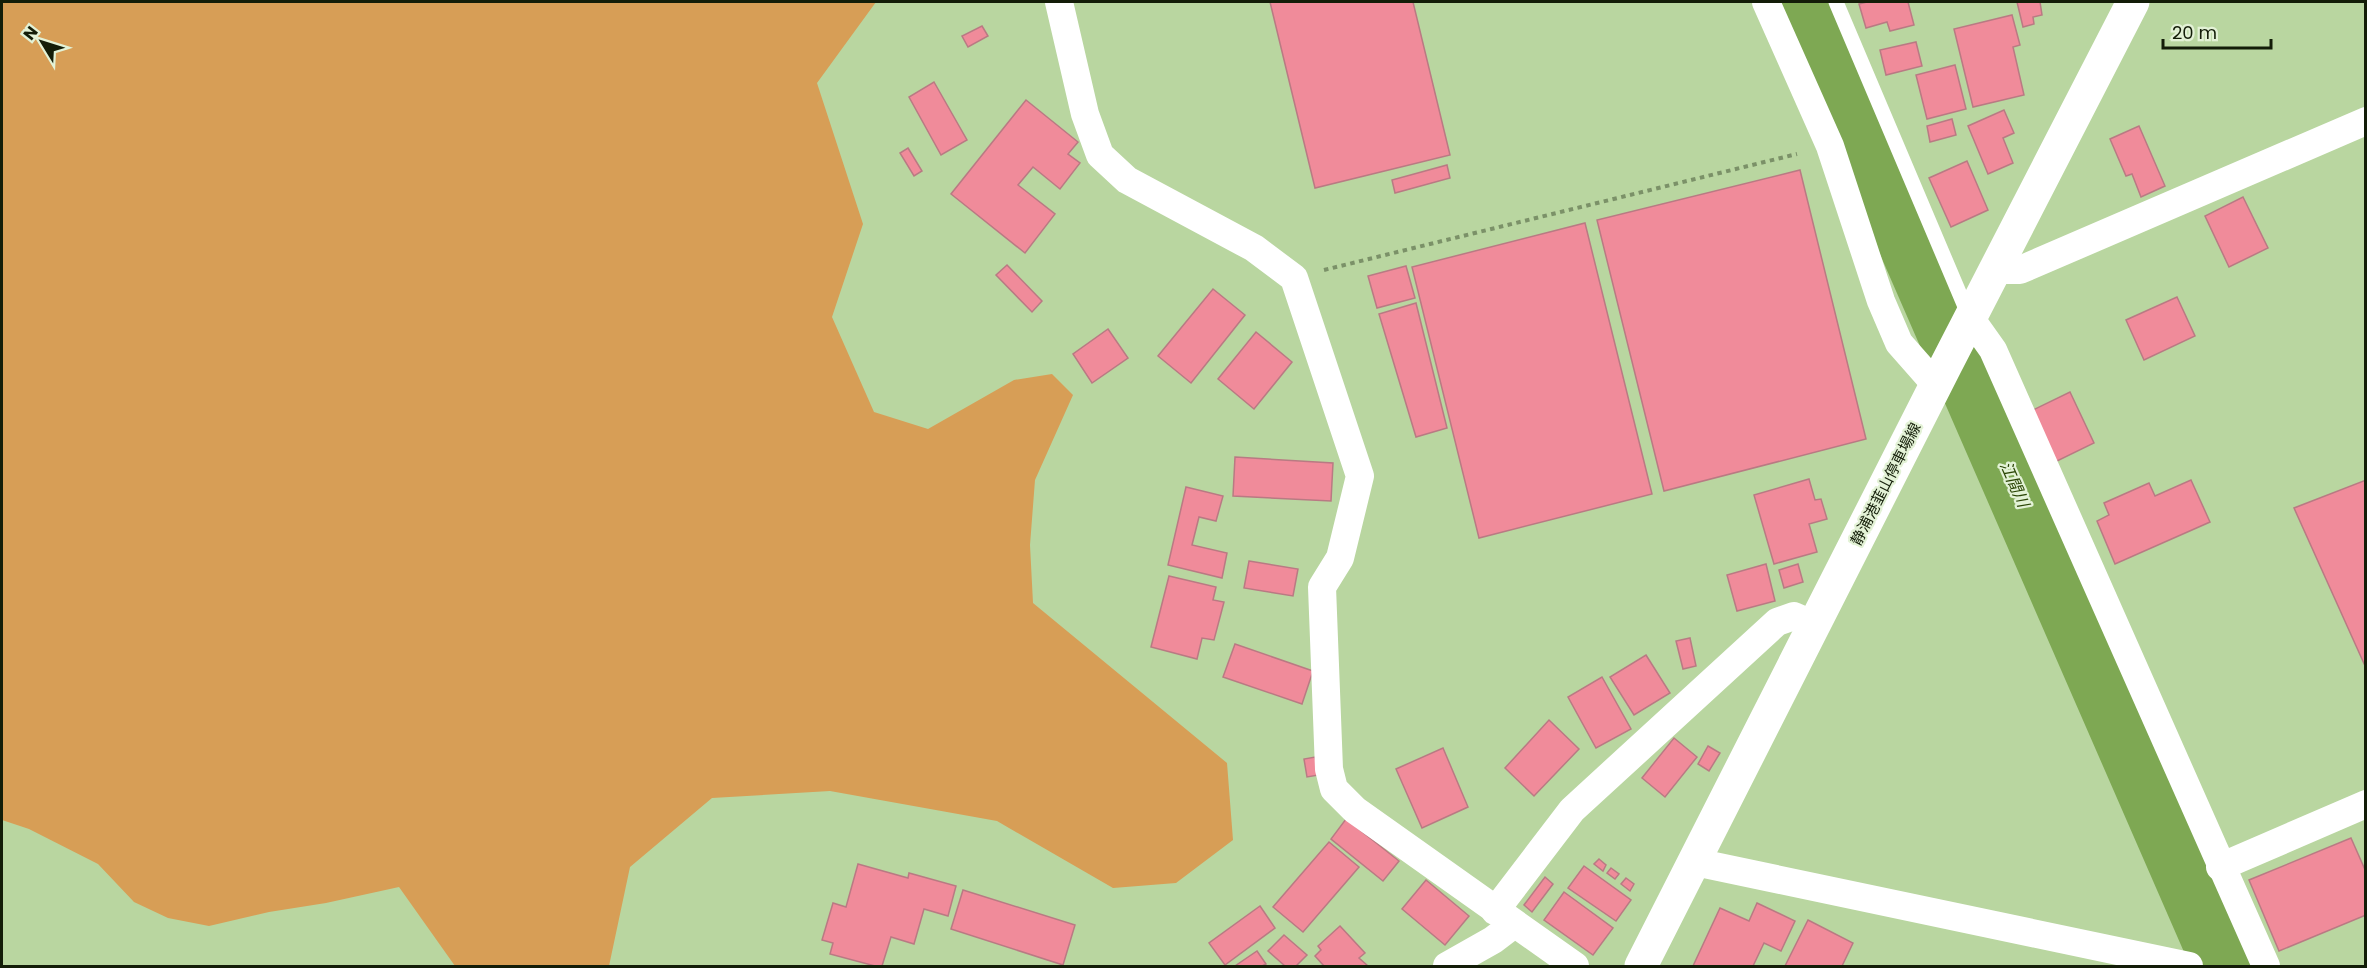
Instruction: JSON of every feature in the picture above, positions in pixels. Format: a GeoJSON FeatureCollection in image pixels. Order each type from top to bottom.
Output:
{"type":"FeatureCollection","features":[{"type":"Feature","properties":{"kind":"main road","name":"静浦港韮山停車場線"},"geometry":{"type":"LineString","coordinates":[[1641,966],[2133,2]]}},
{"type":"Feature","properties":{"kind":"street"},"geometry":{"type":"LineString","coordinates":[[1059,2],[1084,114],[1100,155],[1127,180],[1254,248],[1294,278],[1360,476],[1340,558],[1322,586],[1329,769],[1334,789],[1354,810],[1575,966]]}},
{"type":"Feature","properties":{"kind":"street"},"geometry":{"type":"LineString","coordinates":[[1766,2],[1830,146],[1881,301],[1899,343],[1941,375]]}},
{"type":"Feature","properties":{"kind":"street"},"geometry":{"type":"LineString","coordinates":[[1995,270],[2020,270],[2366,121]]}},
{"type":"Feature","properties":{"kind":"street"},"geometry":{"type":"LineString","coordinates":[[1971,319],[1994,350],[2220,867],[2266,966]]}},
{"type":"Feature","properties":{"kind":"street"},"geometry":{"type":"LineString","coordinates":[[1447,966],[1493,940],[1572,810],[1777,622],[1794,616],[1815,625]]}},
{"type":"Feature","properties":{"kind":"street"},"geometry":{"type":"LineString","coordinates":[[2220,867],[2366,804]]}},
{"type":"Feature","properties":{"kind":"street"},"geometry":{"type":"LineString","coordinates":[[1695,862],[2189,966]]}},
{"type":"Feature","properties":{"kind":"lane"},"geometry":{"type":"LineString","coordinates":[[1836,2],[1971,319]]}},
{"type":"Feature","properties":{"kind":"path"},"geometry":{"type":"LineString","coordinates":[[1294,278],[1830,146]]}},
{"type":"Feature","properties":{"kind":"shaded area"},"geometry":{"type":"Polygon","coordinates":[[[2,2],[876,2],[817,83],[863,224],[832,317],[874,412],[928,429],[1014,380],[1052,374],[1073,395],[1035,480],[1030,545],[1033,603],[1227,763],[1233,840],[1176,883],[1113,888],[997,821],[830,791],[712,798],[630,867],[609,966],[455,966],[399,887],[209,926],[168,918],[134,902],[98,864],[29,829],[2,820],[2,2]]]}},
{"type":"Feature","properties":{"kind":"building"},"geometry":{"type":"Polygon","coordinates":[[[1270,2],[1413,2],[1450,155],[1315,188],[1270,2]]]}},
{"type":"Feature","properties":{"kind":"building"},"geometry":{"type":"Polygon","coordinates":[[[1908,2],[1914,25],[1890,31],[1887,22],[1866,28],[1859,4],[1908,2]]]}},
{"type":"Feature","properties":{"kind":"building"},"geometry":{"type":"Polygon","coordinates":[[[2017,2],[2040,2],[2042,15],[2033,17],[2034,24],[2023,27],[2017,2]]]}},
{"type":"Feature","properties":{"kind":"building"},"geometry":{"type":"Polygon","coordinates":[[[2012,15],[2020,45],[2013,47],[2024,95],[1973,107],[1954,29],[2012,15]]]}},
{"type":"Feature","properties":{"kind":"building"},"geometry":{"type":"Polygon","coordinates":[[[982,26],[988,36],[968,47],[962,36],[982,26]]]}},
{"type":"Feature","properties":{"kind":"building"},"geometry":{"type":"Polygon","coordinates":[[[1916,42],[1922,66],[1886,75],[1880,50],[1916,42]]]}},
{"type":"Feature","properties":{"kind":"building"},"geometry":{"type":"Polygon","coordinates":[[[1955,65],[1966,109],[1927,119],[1916,75],[1955,65]]]}},
{"type":"Feature","properties":{"kind":"building"},"geometry":{"type":"Polygon","coordinates":[[[934,82],[967,140],[941,155],[909,97],[934,82]]]}},
{"type":"Feature","properties":{"kind":"building"},"geometry":{"type":"Polygon","coordinates":[[[1026,100],[1078,142],[1068,154],[1080,163],[1060,189],[1033,167],[1018,185],[1055,214],[1025,253],[951,194],[1026,100]]]}},
{"type":"Feature","properties":{"kind":"building"},"geometry":{"type":"Polygon","coordinates":[[[2004,110],[2014,133],[2003,138],[2013,163],[1988,174],[1968,126],[2004,110]]]}},
{"type":"Feature","properties":{"kind":"building"},"geometry":{"type":"Polygon","coordinates":[[[1952,119],[1956,135],[1930,142],[1927,126],[1952,119]]]}},
{"type":"Feature","properties":{"kind":"building"},"geometry":{"type":"Polygon","coordinates":[[[2139,126],[2165,186],[2141,197],[2132,174],[2126,176],[2110,139],[2139,126]]]}},
{"type":"Feature","properties":{"kind":"building"},"geometry":{"type":"Polygon","coordinates":[[[908,148],[922,171],[914,176],[900,153],[908,148]]]}},
{"type":"Feature","properties":{"kind":"building"},"geometry":{"type":"Polygon","coordinates":[[[1967,161],[1988,210],[1951,227],[1929,178],[1967,161]]]}},
{"type":"Feature","properties":{"kind":"building"},"geometry":{"type":"Polygon","coordinates":[[[1447,165],[1450,178],[1395,193],[1392,180],[1447,165]]]}},
{"type":"Feature","properties":{"kind":"building"},"geometry":{"type":"Polygon","coordinates":[[[1800,170],[1866,439],[1664,491],[1597,220],[1800,170]]]}},
{"type":"Feature","properties":{"kind":"building"},"geometry":{"type":"Polygon","coordinates":[[[2243,197],[2268,248],[2229,267],[2205,216],[2243,197]]]}},
{"type":"Feature","properties":{"kind":"building"},"geometry":{"type":"Polygon","coordinates":[[[1585,223],[1652,494],[1479,538],[1412,267],[1585,223]]]}},
{"type":"Feature","properties":{"kind":"building"},"geometry":{"type":"Polygon","coordinates":[[[1007,265],[1042,301],[1032,312],[996,275],[1007,265]]]}},
{"type":"Feature","properties":{"kind":"building"},"geometry":{"type":"Polygon","coordinates":[[[1406,266],[1415,298],[1377,308],[1368,276],[1406,266]]]}},
{"type":"Feature","properties":{"kind":"building"},"geometry":{"type":"Polygon","coordinates":[[[1213,289],[1245,315],[1191,383],[1158,356],[1213,289]]]}},
{"type":"Feature","properties":{"kind":"building"},"geometry":{"type":"Polygon","coordinates":[[[2177,297],[2195,336],[2144,360],[2126,320],[2177,297]]]}},
{"type":"Feature","properties":{"kind":"building"},"geometry":{"type":"Polygon","coordinates":[[[1416,303],[1447,428],[1416,437],[1379,314],[1416,303]]]}},
{"type":"Feature","properties":{"kind":"building"},"geometry":{"type":"Polygon","coordinates":[[[1108,329],[1128,358],[1092,383],[1073,354],[1108,329]]]}},
{"type":"Feature","properties":{"kind":"building"},"geometry":{"type":"Polygon","coordinates":[[[1256,332],[1292,362],[1254,409],[1218,379],[1256,332]]]}},
{"type":"Feature","properties":{"kind":"building"},"geometry":{"type":"Polygon","coordinates":[[[2070,392],[2094,443],[2055,462],[2031,411],[2070,392]]]}},
{"type":"Feature","properties":{"kind":"building"},"geometry":{"type":"Polygon","coordinates":[[[1235,457],[1333,463],[1331,501],[1233,496],[1235,457]]]}},
{"type":"Feature","properties":{"kind":"building"},"geometry":{"type":"Polygon","coordinates":[[[1809,479],[1815,500],[1821,499],[1827,519],[1809,524],[1817,552],[1774,564],[1754,495],[1809,479]]]}},
{"type":"Feature","properties":{"kind":"building"},"geometry":{"type":"Polygon","coordinates":[[[2191,480],[2210,522],[2115,564],[2097,521],[2109,515],[2104,503],[2149,483],[2155,496],[2191,480]]]}},
{"type":"Feature","properties":{"kind":"building"},"geometry":{"type":"Polygon","coordinates":[[[2366,480],[2366,668],[2294,508],[2366,480]]]}},
{"type":"Feature","properties":{"kind":"building"},"geometry":{"type":"Polygon","coordinates":[[[1186,487],[1223,496],[1216,521],[1199,517],[1192,545],[1227,553],[1222,578],[1168,565],[1186,487]]]}},
{"type":"Feature","properties":{"kind":"building"},"geometry":{"type":"Polygon","coordinates":[[[1249,561],[1298,569],[1293,596],[1244,588],[1249,561]]]}},
{"type":"Feature","properties":{"kind":"building"},"geometry":{"type":"Polygon","coordinates":[[[1766,564],[1775,601],[1737,611],[1727,575],[1766,564]]]}},
{"type":"Feature","properties":{"kind":"building"},"geometry":{"type":"Polygon","coordinates":[[[1798,564],[1803,582],[1784,588],[1779,570],[1798,564]]]}},
{"type":"Feature","properties":{"kind":"building"},"geometry":{"type":"Polygon","coordinates":[[[1169,576],[1216,587],[1213,600],[1224,602],[1214,640],[1202,638],[1197,659],[1151,647],[1169,576]]]}},
{"type":"Feature","properties":{"kind":"building"},"geometry":{"type":"Polygon","coordinates":[[[1690,638],[1696,666],[1683,669],[1676,641],[1690,638]]]}},
{"type":"Feature","properties":{"kind":"building"},"geometry":{"type":"Polygon","coordinates":[[[1235,644],[1313,671],[1302,704],[1223,677],[1235,644]]]}},
{"type":"Feature","properties":{"kind":"building"},"geometry":{"type":"Polygon","coordinates":[[[1646,655],[1670,693],[1634,715],[1610,677],[1646,655]]]}},
{"type":"Feature","properties":{"kind":"building"},"geometry":{"type":"Polygon","coordinates":[[[1602,677],[1631,729],[1596,748],[1568,697],[1602,677]]]}},
{"type":"Feature","properties":{"kind":"building"},"geometry":{"type":"Polygon","coordinates":[[[1549,720],[1579,749],[1534,796],[1505,768],[1549,720]]]}},
{"type":"Feature","properties":{"kind":"building"},"geometry":{"type":"Polygon","coordinates":[[[1674,738],[1697,757],[1665,797],[1642,778],[1674,738]]]}},
{"type":"Feature","properties":{"kind":"building"},"geometry":{"type":"Polygon","coordinates":[[[1708,746],[1720,753],[1709,771],[1698,764],[1708,746]]]}},
{"type":"Feature","properties":{"kind":"building"},"geometry":{"type":"Polygon","coordinates":[[[1443,748],[1468,807],[1422,828],[1396,769],[1443,748]]]}},
{"type":"Feature","properties":{"kind":"building"},"geometry":{"type":"Polygon","coordinates":[[[1315,757],[1319,775],[1307,777],[1304,759],[1315,757]]]}},
{"type":"Feature","properties":{"kind":"building"},"geometry":{"type":"Polygon","coordinates":[[[1346,819],[1399,861],[1383,881],[1331,839],[1346,819]]]}},
{"type":"Feature","properties":{"kind":"building"},"geometry":{"type":"Polygon","coordinates":[[[2351,838],[2366,872],[2366,915],[2279,951],[2249,880],[2351,838]]]}},
{"type":"Feature","properties":{"kind":"building"},"geometry":{"type":"Polygon","coordinates":[[[1329,842],[1359,867],[1303,932],[1273,907],[1329,842]]]}},
{"type":"Feature","properties":{"kind":"building"},"geometry":{"type":"Polygon","coordinates":[[[1599,859],[1606,865],[1603,871],[1594,864],[1599,859]]]}},
{"type":"Feature","properties":{"kind":"building"},"geometry":{"type":"Polygon","coordinates":[[[858,864],[908,878],[909,873],[956,886],[948,916],[924,909],[914,944],[891,937],[882,966],[830,954],[833,943],[822,940],[833,903],[846,907],[858,864]]]}},
{"type":"Feature","properties":{"kind":"building"},"geometry":{"type":"Polygon","coordinates":[[[1584,866],[1631,900],[1616,921],[1568,888],[1584,866]]]}},
{"type":"Feature","properties":{"kind":"building"},"geometry":{"type":"Polygon","coordinates":[[[1611,868],[1619,874],[1615,879],[1607,873],[1611,868]]]}},
{"type":"Feature","properties":{"kind":"building"},"geometry":{"type":"Polygon","coordinates":[[[1545,877],[1553,884],[1532,912],[1524,905],[1545,877]]]}},
{"type":"Feature","properties":{"kind":"building"},"geometry":{"type":"Polygon","coordinates":[[[1626,878],[1634,884],[1630,891],[1621,884],[1626,878]]]}},
{"type":"Feature","properties":{"kind":"building"},"geometry":{"type":"Polygon","coordinates":[[[1426,880],[1469,916],[1445,945],[1402,909],[1426,880]]]}},
{"type":"Feature","properties":{"kind":"building"},"geometry":{"type":"Polygon","coordinates":[[[963,890],[1075,925],[1063,965],[951,929],[963,890]]]}},
{"type":"Feature","properties":{"kind":"building"},"geometry":{"type":"Polygon","coordinates":[[[1564,892],[1613,928],[1593,955],[1544,920],[1564,892]]]}},
{"type":"Feature","properties":{"kind":"building"},"geometry":{"type":"Polygon","coordinates":[[[1757,903],[1795,921],[1781,951],[1764,943],[1753,966],[1693,966],[1720,908],[1749,921],[1757,903]]]}},
{"type":"Feature","properties":{"kind":"building"},"geometry":{"type":"Polygon","coordinates":[[[1260,906],[1275,928],[1225,965],[1209,943],[1260,906]]]}},
{"type":"Feature","properties":{"kind":"building"},"geometry":{"type":"Polygon","coordinates":[[[1808,920],[1853,943],[1842,966],[1785,966],[1808,920]]]}},
{"type":"Feature","properties":{"kind":"building"},"geometry":{"type":"Polygon","coordinates":[[[1340,926],[1365,953],[1359,958],[1368,966],[1324,966],[1315,956],[1321,950],[1318,946],[1340,926]]]}},
{"type":"Feature","properties":{"kind":"building"},"geometry":{"type":"Polygon","coordinates":[[[1284,935],[1307,955],[1296,966],[1285,966],[1268,951],[1284,935]]]}},
{"type":"Feature","properties":{"kind":"building"},"geometry":{"type":"Polygon","coordinates":[[[1257,951],[1266,964],[1235,966],[1257,951]]]}},
{"type":"Feature","properties":{"kind":"waterway","name":"江間川"},"geometry":{"type":"LineString","coordinates":[[1805,2],[2225,966]]}}]}
